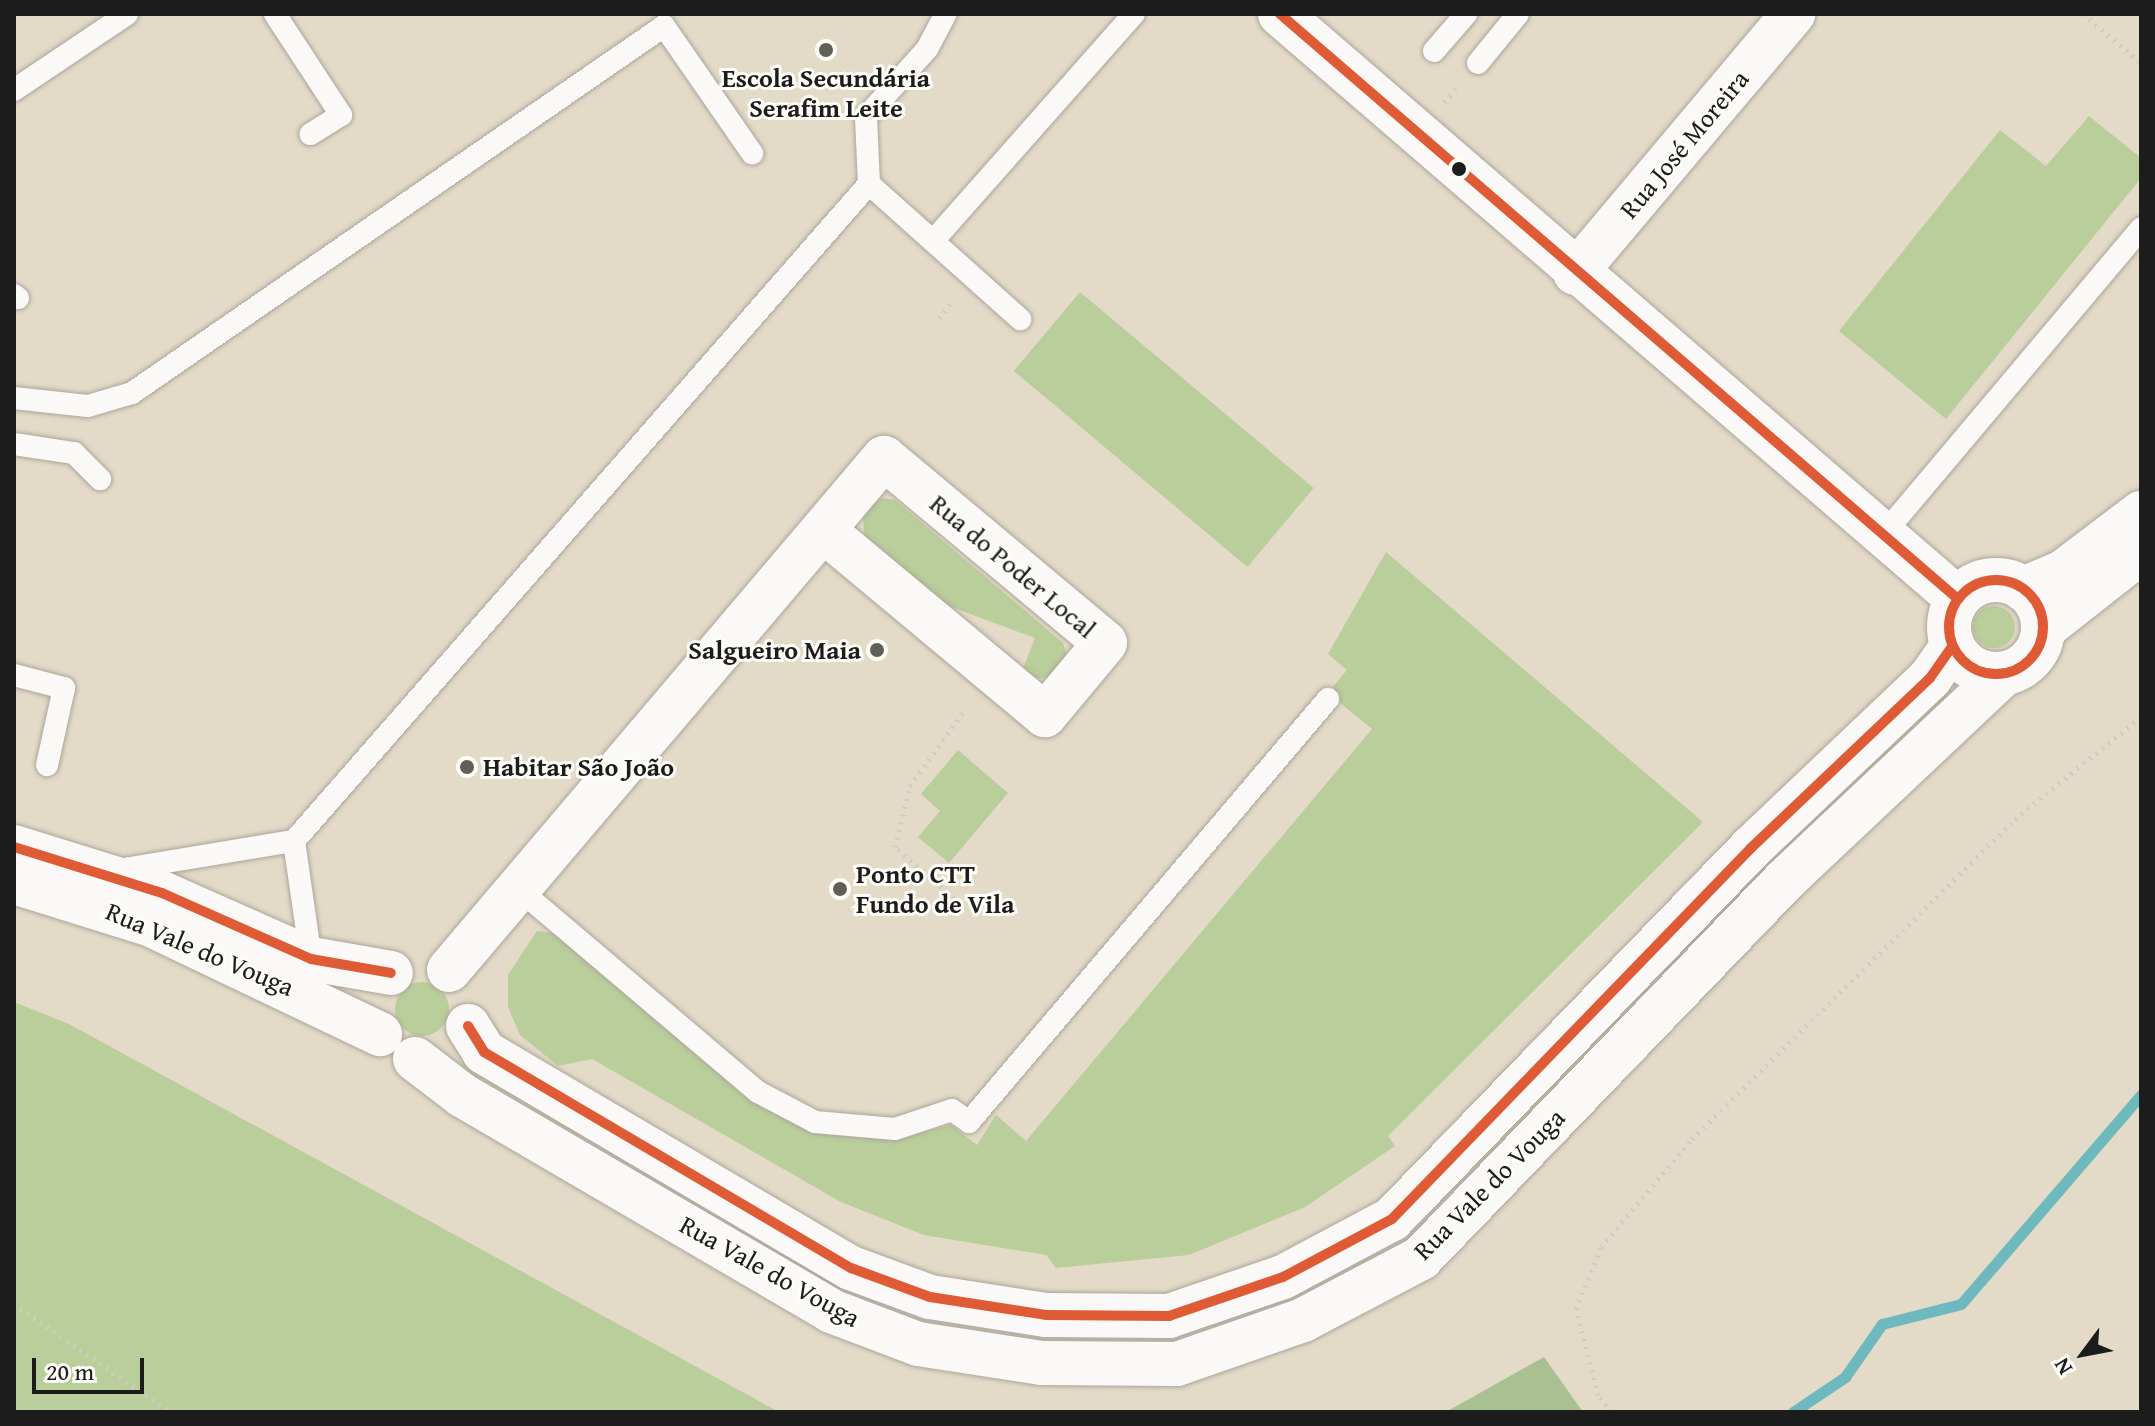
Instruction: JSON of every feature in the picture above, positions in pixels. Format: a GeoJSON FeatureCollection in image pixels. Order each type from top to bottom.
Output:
{"type":"FeatureCollection","features":[{"type":"Feature","properties":{"kind":"street"},"geometry":{"type":"LineString","coordinates":[[1280,14],[1575,273],[1958,599],[1996,580],[2023,589],[2063,572],[2141,513]]}},
{"type":"Feature","properties":{"kind":"street","name":"Rua José Moreira"},"geometry":{"type":"LineString","coordinates":[[1575,273],[1793,14]]}},
{"type":"Feature","properties":{"kind":"street","name":"Rua do Poder Local"},"geometry":{"type":"LineString","coordinates":[[449,970],[515,886],[884,458],[1105,643],[1045,715],[824,531]]}},
{"type":"Feature","properties":{"kind":"street","name":"Rua Vale do Vouga"},"geometry":{"type":"LineString","coordinates":[[14,882],[149,924],[380,1034],[462,1095],[831,1311],[918,1344],[1042,1363],[1177,1364],[1303,1320],[1421,1258],[1784,881],[2004,674],[2031,658],[2043,629],[2141,552]]}},
{"type":"Feature","properties":{"kind":"street"},"geometry":{"type":"LineString","coordinates":[[2023,589],[2043,629]]}},
{"type":"Feature","properties":{"kind":"street","name":"Rua Vale do Vouga"},"geometry":{"type":"LineString","coordinates":[[468,1026],[484,1052],[851,1268],[930,1297],[1046,1315],[1169,1316],[1283,1277],[1392,1219],[1751,848],[1930,678],[1952,646],[1958,599]]}},
{"type":"Feature","properties":{"kind":"street"},"geometry":{"type":"LineString","coordinates":[[1952,646],[1973,669],[2004,674]]}},
{"type":"Feature","properties":{"kind":"street","name":"Rua Vale do Vouga"},"geometry":{"type":"LineString","coordinates":[[14,847],[105,872],[311,959],[391,973],[413,962],[449,970]]}},
{"type":"Feature","properties":{"kind":"street"},"geometry":{"type":"LineString","coordinates":[[415,1059],[444,1054],[468,1026],[466,989],[449,970]]}},
{"type":"Feature","properties":{"kind":"street"},"geometry":{"type":"LineString","coordinates":[[380,1034],[374,1005],[391,973]]}},
{"type":"Feature","properties":{"kind":"lane"},"geometry":{"type":"LineString","coordinates":[[14,90],[127,14]]}},
{"type":"Feature","properties":{"kind":"lane"},"geometry":{"type":"LineString","coordinates":[[275,14],[341,115],[310,134]]}},
{"type":"Feature","properties":{"kind":"lane"},"geometry":{"type":"LineString","coordinates":[[105,872],[294,841],[869,184],[866,117],[927,49],[946,14]]}},
{"type":"Feature","properties":{"kind":"lane"},"geometry":{"type":"LineString","coordinates":[[933,241],[1134,14]]}},
{"type":"Feature","properties":{"kind":"lane"},"geometry":{"type":"LineString","coordinates":[[1434,51],[1466,14]]}},
{"type":"Feature","properties":{"kind":"lane"},"geometry":{"type":"LineString","coordinates":[[1478,63],[1518,14]]}},
{"type":"Feature","properties":{"kind":"lane"},"geometry":{"type":"LineString","coordinates":[[14,398],[88,406],[132,393],[664,26],[752,153]]}},
{"type":"Feature","properties":{"kind":"lane"},"geometry":{"type":"LineString","coordinates":[[869,184],[1020,319]]}},
{"type":"Feature","properties":{"kind":"lane"},"geometry":{"type":"LineString","coordinates":[[1882,536],[2141,228]]}},
{"type":"Feature","properties":{"kind":"lane"},"geometry":{"type":"LineString","coordinates":[[14,444],[74,453],[100,479]]}},
{"type":"Feature","properties":{"kind":"lane"},"geometry":{"type":"LineString","coordinates":[[14,675],[64,688],[47,765]]}},
{"type":"Feature","properties":{"kind":"lane"},"geometry":{"type":"LineString","coordinates":[[515,886],[758,1092],[815,1122],[895,1129],[952,1110],[969,1122],[1328,699]]}},
{"type":"Feature","properties":{"kind":"lane"},"geometry":{"type":"LineString","coordinates":[[294,841],[311,959]]}},
{"type":"Feature","properties":{"kind":"path"},"geometry":{"type":"LineString","coordinates":[[2083,14],[2141,63]]}},
{"type":"Feature","properties":{"kind":"path"},"geometry":{"type":"LineString","coordinates":[[960,903],[895,847],[910,786],[964,711]]}},
{"type":"Feature","properties":{"kind":"path"},"geometry":{"type":"LineString","coordinates":[[1611,1412],[1598,1395],[1576,1309],[1601,1247],[1692,1139],[2015,819],[2141,717]]}},
{"type":"Feature","properties":{"kind":"path"},"geometry":{"type":"LineString","coordinates":[[14,1304],[170,1412]]}},
{"type":"Feature","properties":{"kind":"green space"},"geometry":{"type":"Polygon","coordinates":[[[2089,116],[2141,158],[2141,178],[1946,419],[1839,331],[2000,130],[2046,166],[2089,116]]]}},
{"type":"Feature","properties":{"kind":"green space"},"geometry":{"type":"Polygon","coordinates":[[[1080,292],[1314,488],[1247,567],[1014,371],[1080,292]]]}},
{"type":"Feature","properties":{"kind":"green space"},"geometry":{"type":"Polygon","coordinates":[[[882,498],[895,500],[1063,643],[1067,656],[1056,677],[1032,679],[1022,671],[1035,638],[946,605],[864,535],[863,511],[882,498]]]}},
{"type":"Feature","properties":{"kind":"green space"},"geometry":{"type":"Polygon","coordinates":[[[1386,552],[1703,822],[1388,1136],[1395,1146],[1305,1207],[1189,1255],[1056,1268],[1046,1255],[924,1235],[841,1202],[592,1059],[558,1066],[520,1035],[508,1007],[508,975],[537,931],[554,933],[749,1100],[813,1130],[897,1139],[951,1125],[977,1145],[996,1115],[1026,1141],[1372,729],[1328,693],[1347,670],[1328,654],[1386,552]]]}},
{"type":"Feature","properties":{"kind":"green space"},"geometry":{"type":"Polygon","coordinates":[[[1994,606],[2009,612],[2015,627],[2009,642],[1994,648],[1979,642],[1973,627],[1979,612],[1994,606]]]}},
{"type":"Feature","properties":{"kind":"green space"},"geometry":{"type":"Polygon","coordinates":[[[958,750],[1008,793],[949,863],[918,837],[940,811],[921,794],[958,750]]]}},
{"type":"Feature","properties":{"kind":"green space"},"geometry":{"type":"Polygon","coordinates":[[[422,982],[441,990],[449,1009],[441,1028],[422,1036],[403,1028],[395,1009],[403,990],[422,982]]]}},
{"type":"Feature","properties":{"kind":"green space"},"geometry":{"type":"Polygon","coordinates":[[[14,1002],[69,1024],[779,1412],[14,1412],[14,1002]]]}},
{"type":"Feature","properties":{"kind":"green space"},"geometry":{"type":"Polygon","coordinates":[[[1544,1357],[1583,1412],[1446,1412],[1544,1357]]]}},
{"type":"Feature","properties":{"kind":"waterway"},"geometry":{"type":"LineString","coordinates":[[1793,1412],[1845,1377],[1882,1324],[1961,1304],[2141,1095]]}},
{"type":"Feature","properties":{"kind":"transit line"},"geometry":{"type":"LineString","coordinates":[[1280,14],[1958,599]]}},
{"type":"Feature","properties":{"kind":"transit line"},"geometry":{"type":"LineString","coordinates":[[1996,580],[2014,584],[2029,594],[2039,609],[2043,627],[2039,645],[2029,660],[2014,670],[1996,674],[1978,670],[1963,660],[1953,645],[1949,627],[1953,609],[1963,594],[1978,584],[1996,580]]}},
{"type":"Feature","properties":{"kind":"transit line"},"geometry":{"type":"LineString","coordinates":[[468,1026],[484,1052],[851,1268],[930,1297],[1046,1315],[1169,1316],[1283,1277],[1392,1219],[1751,848],[1930,678],[1952,646]]}},
{"type":"Feature","properties":{"kind":"transit line"},"geometry":{"type":"LineString","coordinates":[[14,847],[162,893],[311,959],[391,973]]}},
{"type":"Feature","properties":{"kind":"place","name":"Escola Secundária Serafim Leite"},"geometry":{"type":"Point","coordinates":[826,50]}},
{"type":"Feature","properties":{"kind":"place","name":"Salgueiro Maia"},"geometry":{"type":"Point","coordinates":[877,650]}},
{"type":"Feature","properties":{"kind":"place","name":"Habitar São João"},"geometry":{"type":"Point","coordinates":[467,767]}},
{"type":"Feature","properties":{"kind":"place","name":"Ponto CTT Fundo de Vila"},"geometry":{"type":"Point","coordinates":[840,889]}}]}
